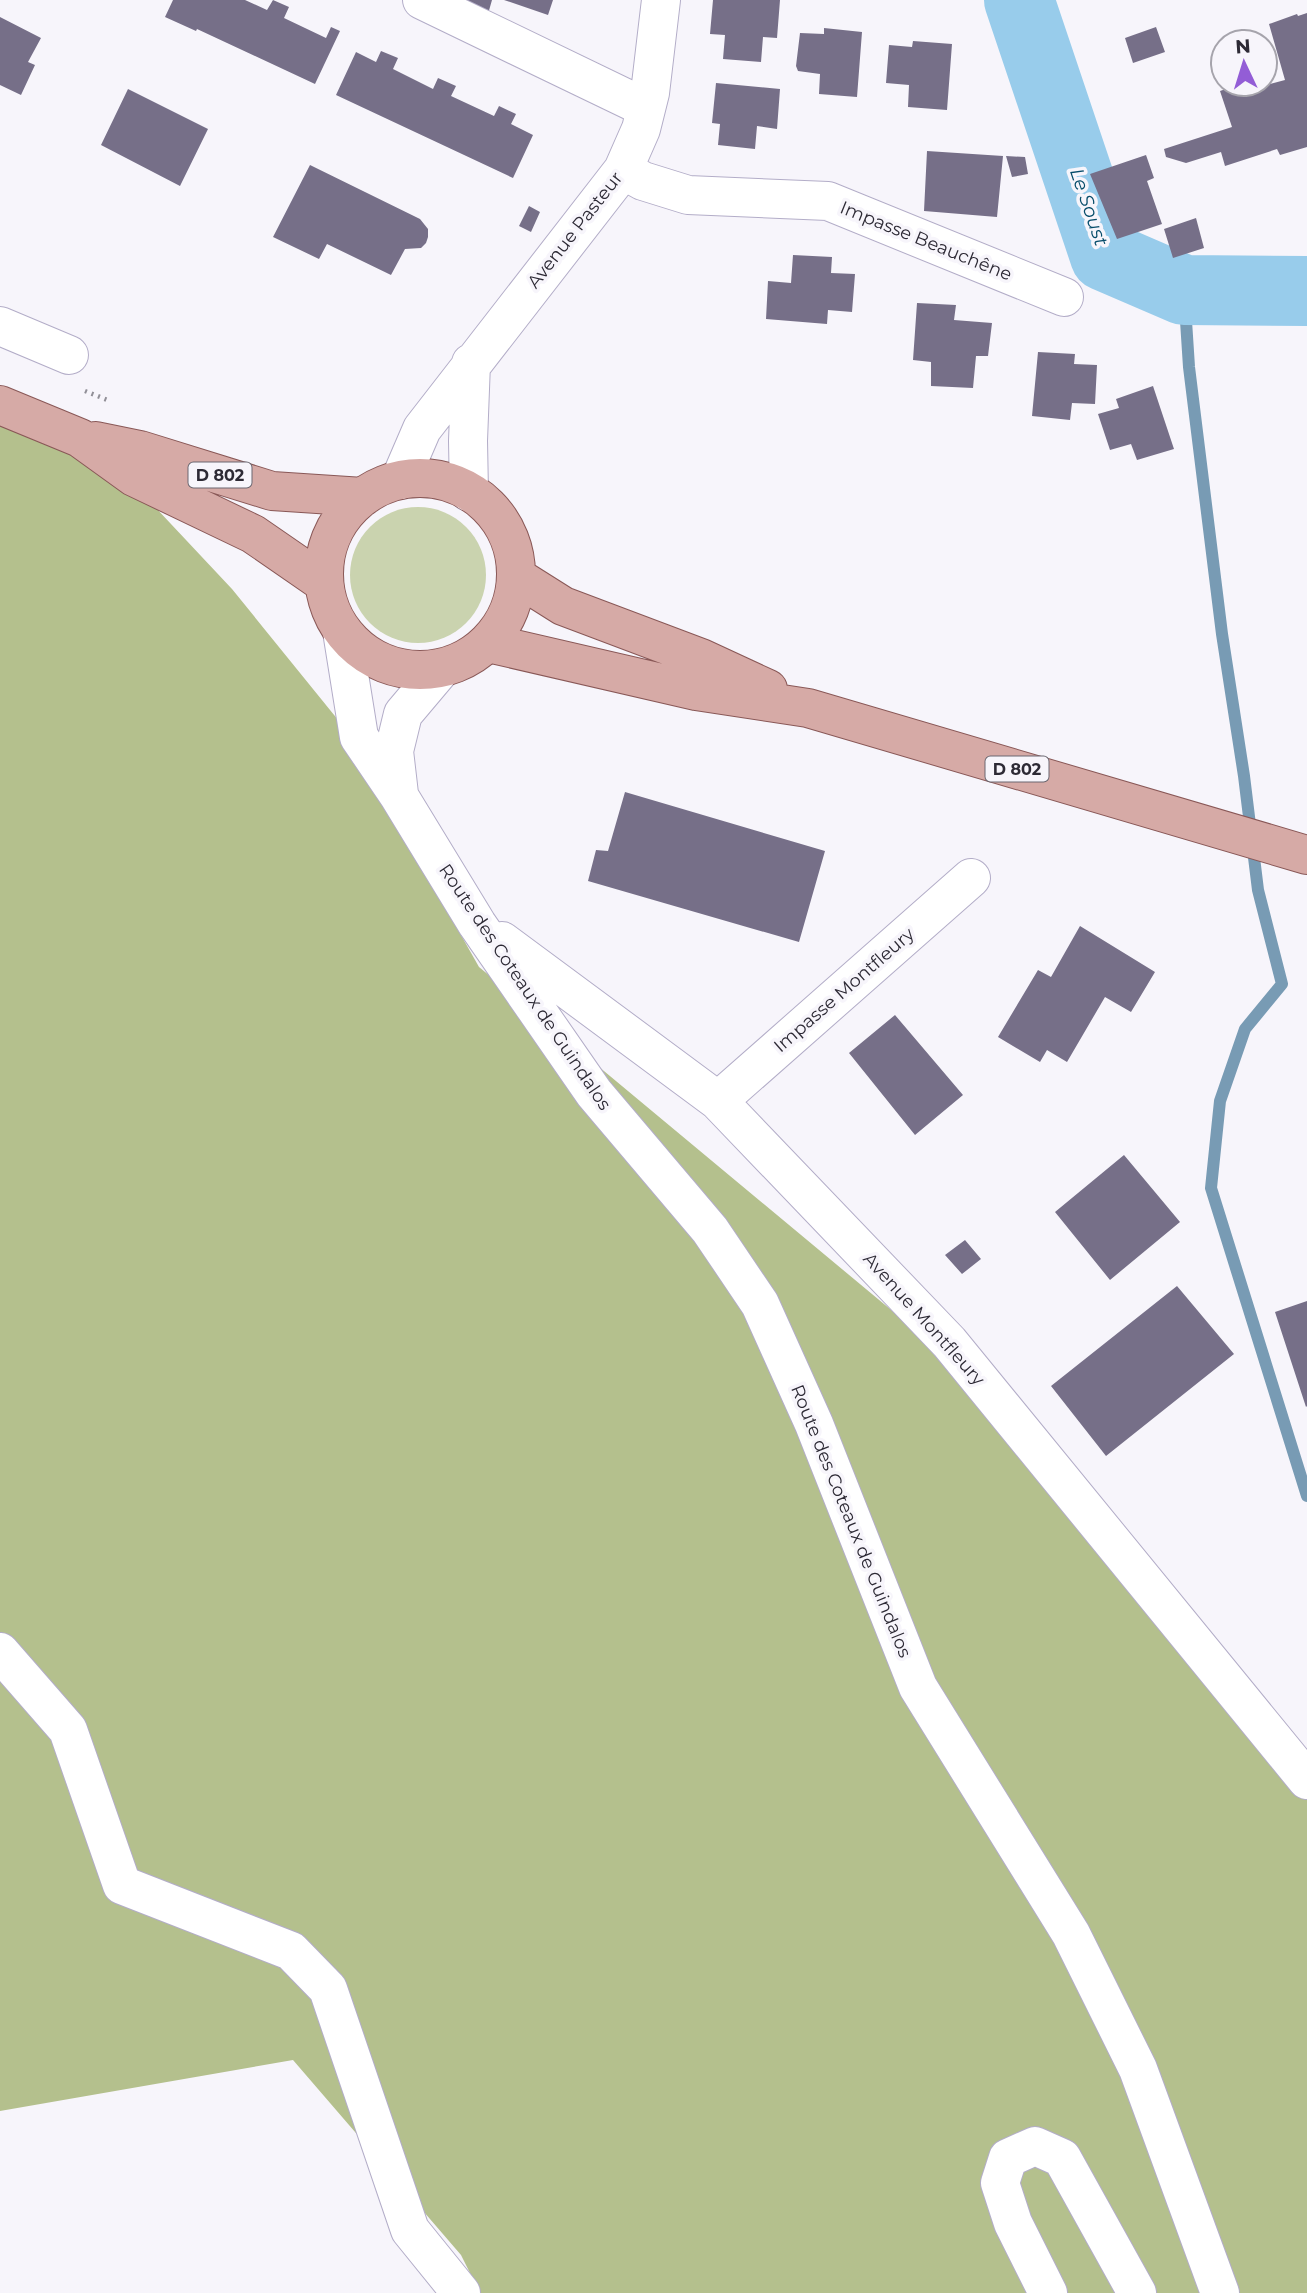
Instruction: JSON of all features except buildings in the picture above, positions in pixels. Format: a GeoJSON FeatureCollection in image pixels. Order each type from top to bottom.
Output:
{"type":"FeatureCollection","features":[{"type":"Feature","properties":{"kind":"main road","name":"D 802"},"geometry":{"type":"LineString","coordinates":[[0,405],[80,438],[139,450],[272,491],[363,497]]}},
{"type":"Feature","properties":{"kind":"main road","name":"D 802"},"geometry":{"type":"LineString","coordinates":[[80,438],[134,477],[253,534],[324,583]]}},
{"type":"Feature","properties":{"kind":"main road"},"geometry":{"type":"LineString","coordinates":[[424,478],[447,482],[469,492],[489,508],[505,527],[514,551],[517,577],[513,601],[503,624],[488,643],[467,659],[441,669],[413,671],[386,664],[361,651],[342,631],[330,608],[324,583],[326,550],[340,520],[363,497],[381,486],[400,480],[424,478]]}},
{"type":"Feature","properties":{"kind":"main road","name":"D 802"},"geometry":{"type":"LineString","coordinates":[[517,577],[563,606],[701,658],[808,708]]}},
{"type":"Feature","properties":{"kind":"main road","name":"D 802"},"geometry":{"type":"LineString","coordinates":[[488,643],[696,691],[808,708],[1293,850]]}},
{"type":"Feature","properties":{"kind":"street"},"geometry":{"type":"LineString","coordinates":[[422,0],[646,108]]}},
{"type":"Feature","properties":{"kind":"street","name":"Avenue Pasteur"},"geometry":{"type":"LineString","coordinates":[[400,480],[422,429],[623,170],[640,128],[650,93],[661,0]]}},
{"type":"Feature","properties":{"kind":"street","name":"Impasse Beauchêne"},"geometry":{"type":"LineString","coordinates":[[623,170],[643,181],[688,195],[828,201],[1064,297]]}},
{"type":"Feature","properties":{"kind":"street"},"geometry":{"type":"LineString","coordinates":[[0,326],[69,355]]}},
{"type":"Feature","properties":{"kind":"street"},"geometry":{"type":"LineString","coordinates":[[469,492],[471,363]]}},
{"type":"Feature","properties":{"kind":"street","name":"Route des Coteaux de Guindalos"},"geometry":{"type":"LineString","coordinates":[[342,631],[359,737],[399,796],[477,923],[594,1093],[710,1230],[760,1304],[814,1424],[918,1687],[1071,1934],[1138,2069],[1220,2293]]}},
{"type":"Feature","properties":{"kind":"street","name":"Route des Coteaux de Guindalos"},"geometry":{"type":"LineString","coordinates":[[399,796],[394,751],[403,714],[441,669]]}},
{"type":"Feature","properties":{"kind":"street","name":"Impasse Montfleury"},"geometry":{"type":"LineString","coordinates":[[718,1101],[971,878]]}},
{"type":"Feature","properties":{"kind":"street","name":"Avenue Montfleury"},"geometry":{"type":"LineString","coordinates":[[477,923],[718,1101],[949,1342],[1307,1780]]}},
{"type":"Feature","properties":{"kind":"street"},"geometry":{"type":"LineString","coordinates":[[0,1651],[68,1730],[122,1885],[291,1951],[328,1989],[410,2230],[461,2293]]}},
{"type":"Feature","properties":{"kind":"street"},"geometry":{"type":"LineString","coordinates":[[1048,2293],[1013,2223],[1000,2183],[1008,2158],[1035,2146],[1062,2158],[1137,2293]]}},
{"type":"Feature","properties":{"kind":"green space"},"geometry":{"type":"Polygon","coordinates":[[[0,391],[64,410],[232,589],[343,726],[479,967],[908,1324],[1307,1793],[1307,2293],[480,2293],[461,2255],[293,2060],[0,2111],[0,391]]]}},
{"type":"Feature","properties":{"kind":"green space"},"geometry":{"type":"Polygon","coordinates":[[[418,507],[444,512],[466,527],[481,549],[486,575],[481,601],[466,623],[444,638],[418,643],[392,638],[370,623],[355,601],[350,575],[355,549],[370,527],[392,512],[418,507]]]}},
{"type":"Feature","properties":{"kind":"waterway","name":"Le Soust"},"geometry":{"type":"LineString","coordinates":[[1019,0],[1105,256],[1184,290],[1307,291]]}},
{"type":"Feature","properties":{"kind":"waterway"},"geometry":{"type":"LineString","coordinates":[[1184,290],[1189,367],[1222,634],[1258,890],[1282,984],[1245,1029],[1220,1101],[1211,1188],[1307,1496]]}}]}
